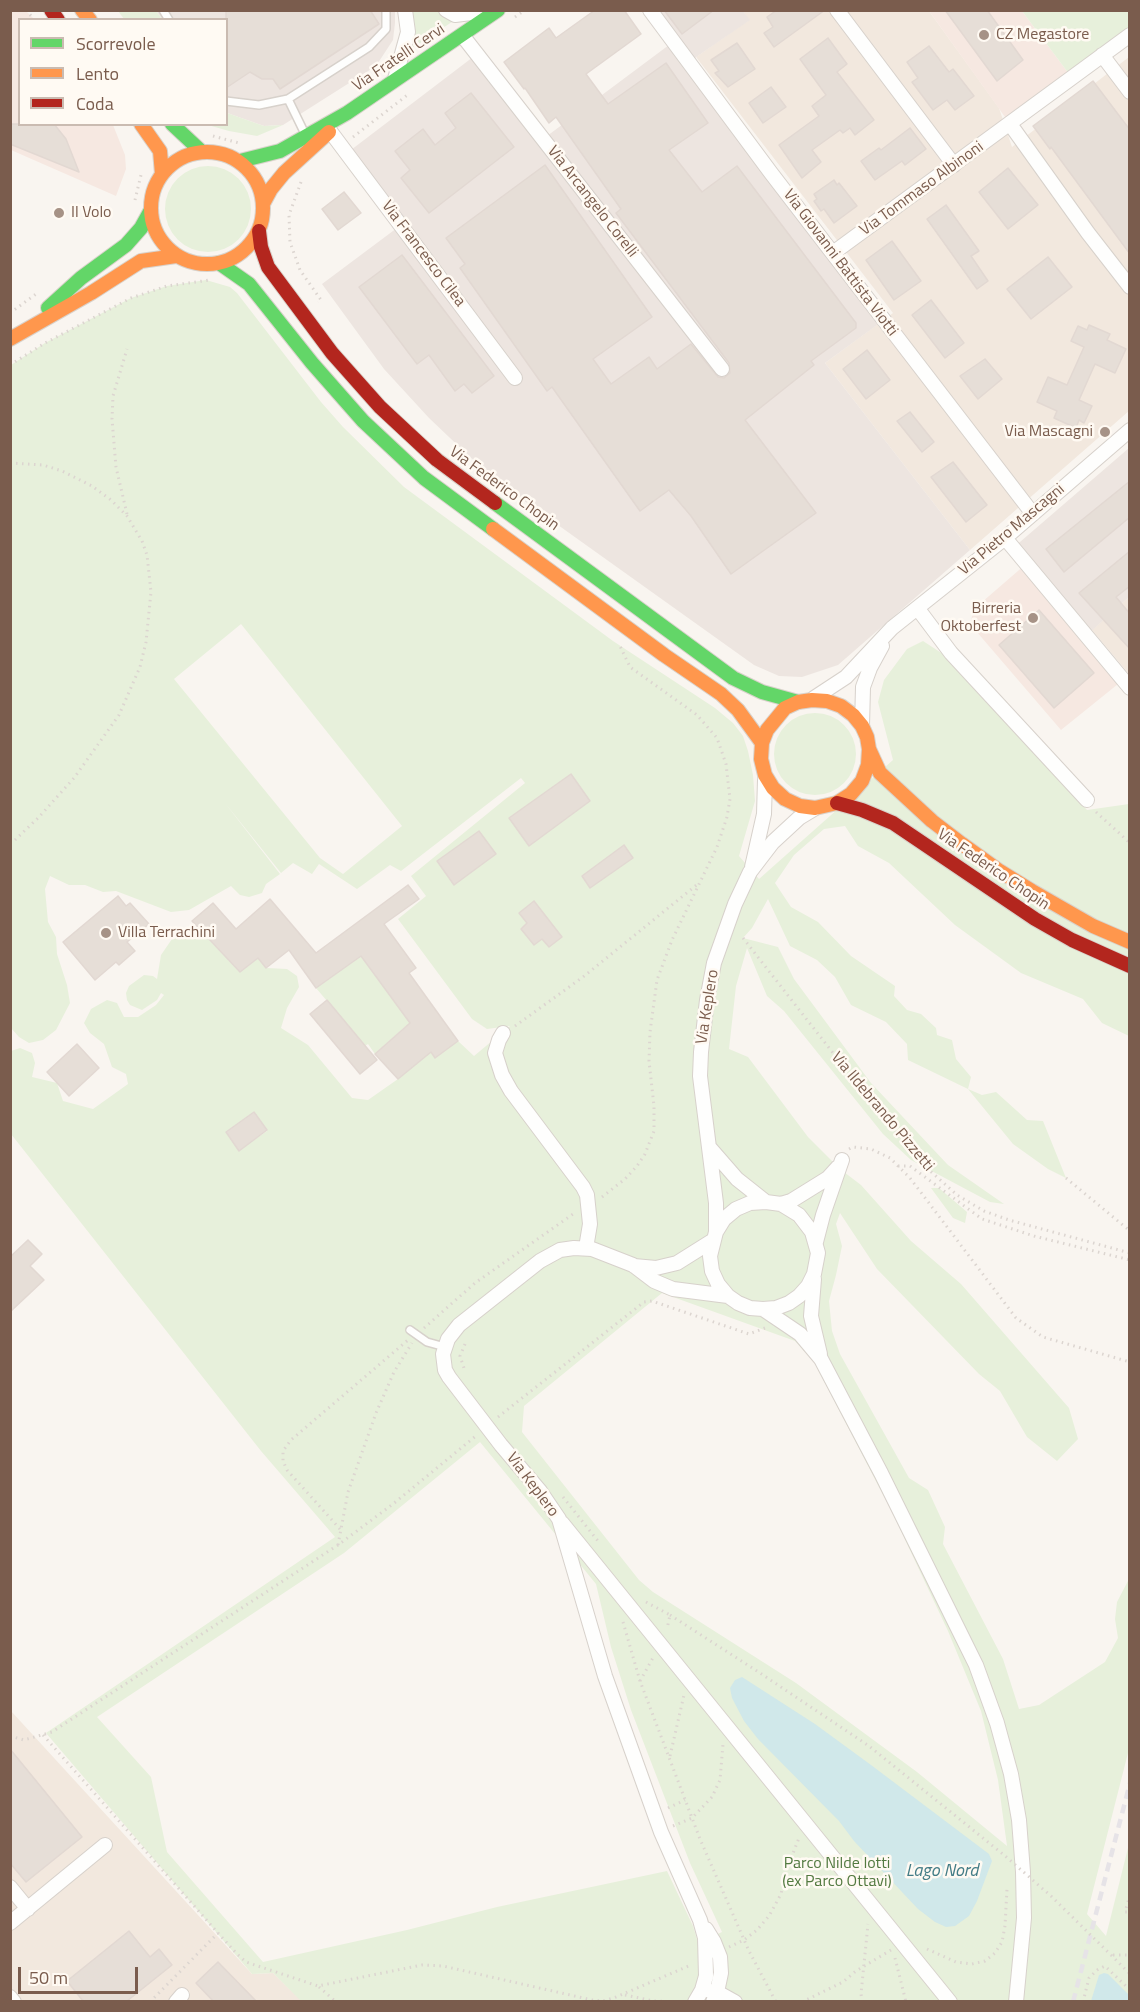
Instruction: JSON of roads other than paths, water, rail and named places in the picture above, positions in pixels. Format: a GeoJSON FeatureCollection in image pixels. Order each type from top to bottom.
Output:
{"type":"FeatureCollection","features":[{"type":"Feature","properties":{"kind":"main road","name":"Via Fratelli Cervi"},"geometry":{"type":"LineString","coordinates":[[240,161],[280,151],[347,113],[496,10]]}},
{"type":"Feature","properties":{"kind":"main road","name":"Via Fratelli Cervi"},"geometry":{"type":"LineString","coordinates":[[259,231],[264,217],[264,202],[271,189],[284,173],[347,113]]}},
{"type":"Feature","properties":{"kind":"main road"},"geometry":{"type":"LineString","coordinates":[[143,126],[157,145],[162,174]]}},
{"type":"Feature","properties":{"kind":"main road"},"geometry":{"type":"LineString","coordinates":[[174,126],[202,152]]}},
{"type":"Feature","properties":{"kind":"main road"},"geometry":{"type":"LineString","coordinates":[[259,231],[237,255],[219,263],[189,262],[176,256],[163,244],[154,228],[151,210],[153,191],[162,174],[173,164],[186,156],[214,152],[240,161],[252,172],[260,186],[264,202]]}},
{"type":"Feature","properties":{"kind":"main road"},"geometry":{"type":"LineString","coordinates":[[24,330],[81,278],[126,245],[141,228],[151,210]]}},
{"type":"Feature","properties":{"kind":"main road","name":"Via Federico Chopin"},"geometry":{"type":"LineString","coordinates":[[259,231],[261,247],[268,267],[332,353],[380,407],[437,460],[734,678],[762,692],[805,701],[827,701],[841,706],[862,726],[880,773],[932,821],[998,870],[1066,911],[1130,942]]}},
{"type":"Feature","properties":{"kind":"main road"},"geometry":{"type":"LineString","coordinates":[[10,339],[91,293],[141,261],[176,256]]}},
{"type":"Feature","properties":{"kind":"main road"},"geometry":{"type":"LineString","coordinates":[[219,263],[249,284],[312,363],[363,421],[424,478],[664,655],[721,694],[738,710],[762,743]]}},
{"type":"Feature","properties":{"kind":"main road"},"geometry":{"type":"LineString","coordinates":[[765,775],[761,759],[762,743],[767,730],[774,718],[785,708],[805,701]]}},
{"type":"Feature","properties":{"kind":"main road","name":"Via Federico Chopin"},"geometry":{"type":"LineString","coordinates":[[765,775],[773,788],[785,799],[800,806],[815,808],[837,803],[851,794],[862,781],[868,765],[869,749]]}},
{"type":"Feature","properties":{"kind":"main road","name":"Via Federico Chopin"},"geometry":{"type":"LineString","coordinates":[[837,803],[862,810],[892,823],[999,896],[1072,940],[1130,966]]}},
{"type":"Feature","properties":{"kind":"street"},"geometry":{"type":"LineString","coordinates":[[395,79],[408,32],[405,10]]}},
{"type":"Feature","properties":{"kind":"street"},"geometry":{"type":"LineString","coordinates":[[446,10],[454,15],[496,10]]}},
{"type":"Feature","properties":{"kind":"street","name":"Via Giovanni Battista Viotti"},"geometry":{"type":"LineString","coordinates":[[650,10],[833,254],[1033,514]]}},
{"type":"Feature","properties":{"kind":"street"},"geometry":{"type":"LineString","coordinates":[[837,10],[954,165]]}},
{"type":"Feature","properties":{"kind":"street","name":"Via Arcangelo Corelli"},"geometry":{"type":"LineString","coordinates":[[462,35],[722,369]]}},
{"type":"Feature","properties":{"kind":"street","name":"Via Tommaso Albinoni"},"geometry":{"type":"LineString","coordinates":[[833,254],[1130,35]]}},
{"type":"Feature","properties":{"kind":"street"},"geometry":{"type":"LineString","coordinates":[[1102,55],[1130,92]]}},
{"type":"Feature","properties":{"kind":"street"},"geometry":{"type":"LineString","coordinates":[[1010,124],[1088,233],[1130,287]]}},
{"type":"Feature","properties":{"kind":"street","name":"Via Francesco Cilea"},"geometry":{"type":"LineString","coordinates":[[330,131],[515,378]]}},
{"type":"Feature","properties":{"kind":"street","name":"Via Pietro Mascagni"},"geometry":{"type":"LineString","coordinates":[[805,701],[846,677],[892,628],[1005,538],[1130,430]]}},
{"type":"Feature","properties":{"kind":"street"},"geometry":{"type":"LineString","coordinates":[[1005,538],[1130,688]]}},
{"type":"Feature","properties":{"kind":"street"},"geometry":{"type":"LineString","coordinates":[[918,609],[951,653],[1087,800]]}},
{"type":"Feature","properties":{"kind":"street","name":"Via Pietro Mascagni"},"geometry":{"type":"LineString","coordinates":[[862,726],[863,687],[870,668],[892,628]]}},
{"type":"Feature","properties":{"kind":"street"},"geometry":{"type":"LineString","coordinates":[[750,872],[764,814],[765,775]]}},
{"type":"Feature","properties":{"kind":"street"},"geometry":{"type":"LineString","coordinates":[[750,872],[787,828],[815,808]]}},
{"type":"Feature","properties":{"kind":"street","name":"Via Keplero"},"geometry":{"type":"LineString","coordinates":[[714,1237],[716,1203],[700,1076],[704,1018],[714,963],[722,936],[750,872]]}},
{"type":"Feature","properties":{"kind":"street"},"geometry":{"type":"LineString","coordinates":[[503,1033],[495,1053],[502,1075],[511,1091],[583,1187],[589,1204],[590,1224],[586,1248]]}},
{"type":"Feature","properties":{"kind":"street"},"geometry":{"type":"LineString","coordinates":[[710,1148],[737,1179],[766,1202]]}},
{"type":"Feature","properties":{"kind":"street"},"geometry":{"type":"LineString","coordinates":[[781,1204],[791,1201],[828,1178],[842,1160],[816,1242]]}},
{"type":"Feature","properties":{"kind":"street"},"geometry":{"type":"LineString","coordinates":[[821,1359],[811,1316],[818,1253],[816,1242],[807,1223],[791,1209],[781,1204],[750,1203],[736,1209],[724,1219],[714,1237],[710,1256],[712,1271],[718,1284],[728,1296],[744,1305],[763,1309],[800,1334],[821,1359],[881,1473],[967,1647],[997,1723],[1011,1774],[1017,1808],[1023,1872],[1024,1918],[1016,2001]]}},
{"type":"Feature","properties":{"kind":"street"},"geometry":{"type":"LineString","coordinates":[[633,1266],[656,1268],[677,1263],[714,1237]]}},
{"type":"Feature","properties":{"kind":"street"},"geometry":{"type":"LineString","coordinates":[[445,1347],[459,1325],[540,1261],[560,1250],[586,1248],[610,1255],[633,1266],[654,1281],[674,1289],[728,1296]]}},
{"type":"Feature","properties":{"kind":"street"},"geometry":{"type":"LineString","coordinates":[[763,1309],[782,1306],[800,1296],[814,1274]]}},
{"type":"Feature","properties":{"kind":"street","name":"Via Keplero"},"geometry":{"type":"LineString","coordinates":[[445,1347],[443,1362],[445,1370],[540,1491],[559,1519],[605,1676],[655,1816],[700,1920],[714,1942],[706,1976],[707,1997]]}},
{"type":"Feature","properties":{"kind":"street"},"geometry":{"type":"LineString","coordinates":[[559,1519],[950,2001]]}},
{"type":"Feature","properties":{"kind":"street"},"geometry":{"type":"LineString","coordinates":[[10,1923],[105,1845]]}},
{"type":"Feature","properties":{"kind":"street"},"geometry":{"type":"LineString","coordinates":[[10,1887],[28,1909]]}},
{"type":"Feature","properties":{"kind":"street"},"geometry":{"type":"LineString","coordinates":[[10,1997],[14,2001]]}},
{"type":"Feature","properties":{"kind":"street"},"geometry":{"type":"LineString","coordinates":[[707,1997],[735,2001]]}},
{"type":"Feature","properties":{"kind":"lane"},"geometry":{"type":"LineString","coordinates":[[228,101],[259,105],[288,99],[369,47],[386,28],[386,10]]}},
{"type":"Feature","properties":{"kind":"lane"},"geometry":{"type":"LineString","coordinates":[[288,99],[306,136]]}},
{"type":"Feature","properties":{"kind":"lane"},"geometry":{"type":"LineString","coordinates":[[414,1334],[427,1342],[445,1347]]}},
{"type":"Feature","properties":{"kind":"water","name":"Lago Nord"},"geometry":{"type":"Polygon","coordinates":[[[742,1677],[815,1724],[989,1854],[992,1861],[969,1916],[955,1926],[946,1927],[918,1909],[854,1841],[839,1821],[758,1739],[744,1721],[732,1698],[730,1688],[735,1680],[742,1677]]]}},
{"type":"Feature","properties":{"kind":"water"},"geometry":{"type":"Polygon","coordinates":[[[1108,1974],[1129,1995],[1129,2001],[1091,2001],[1099,1975],[1108,1974]]]}},
{"type":"Feature","properties":{"kind":"railway"},"geometry":{"type":"LineString","coordinates":[[1073,2002],[1130,1783]]}},
{"type":"Feature","properties":{"kind":"place","name":"CZ Megastore"},"geometry":{"type":"Point","coordinates":[984,35]}},
{"type":"Feature","properties":{"kind":"place","name":"Il Volo"},"geometry":{"type":"Point","coordinates":[59,213]}},
{"type":"Feature","properties":{"kind":"place","name":"Via Mascagni"},"geometry":{"type":"Point","coordinates":[1105,432]}},
{"type":"Feature","properties":{"kind":"place","name":"Birreria Oktoberfest"},"geometry":{"type":"Point","coordinates":[1033,618]}},
{"type":"Feature","properties":{"kind":"place","name":"Villa Terrachini"},"geometry":{"type":"Point","coordinates":[106,933]}},
{"type":"Feature","properties":{"kind":"park label","name":"Parco Nilde Iotti (ex Parco Ottavi)"},"geometry":{"type":"Point","coordinates":[837,1873]}}]}
